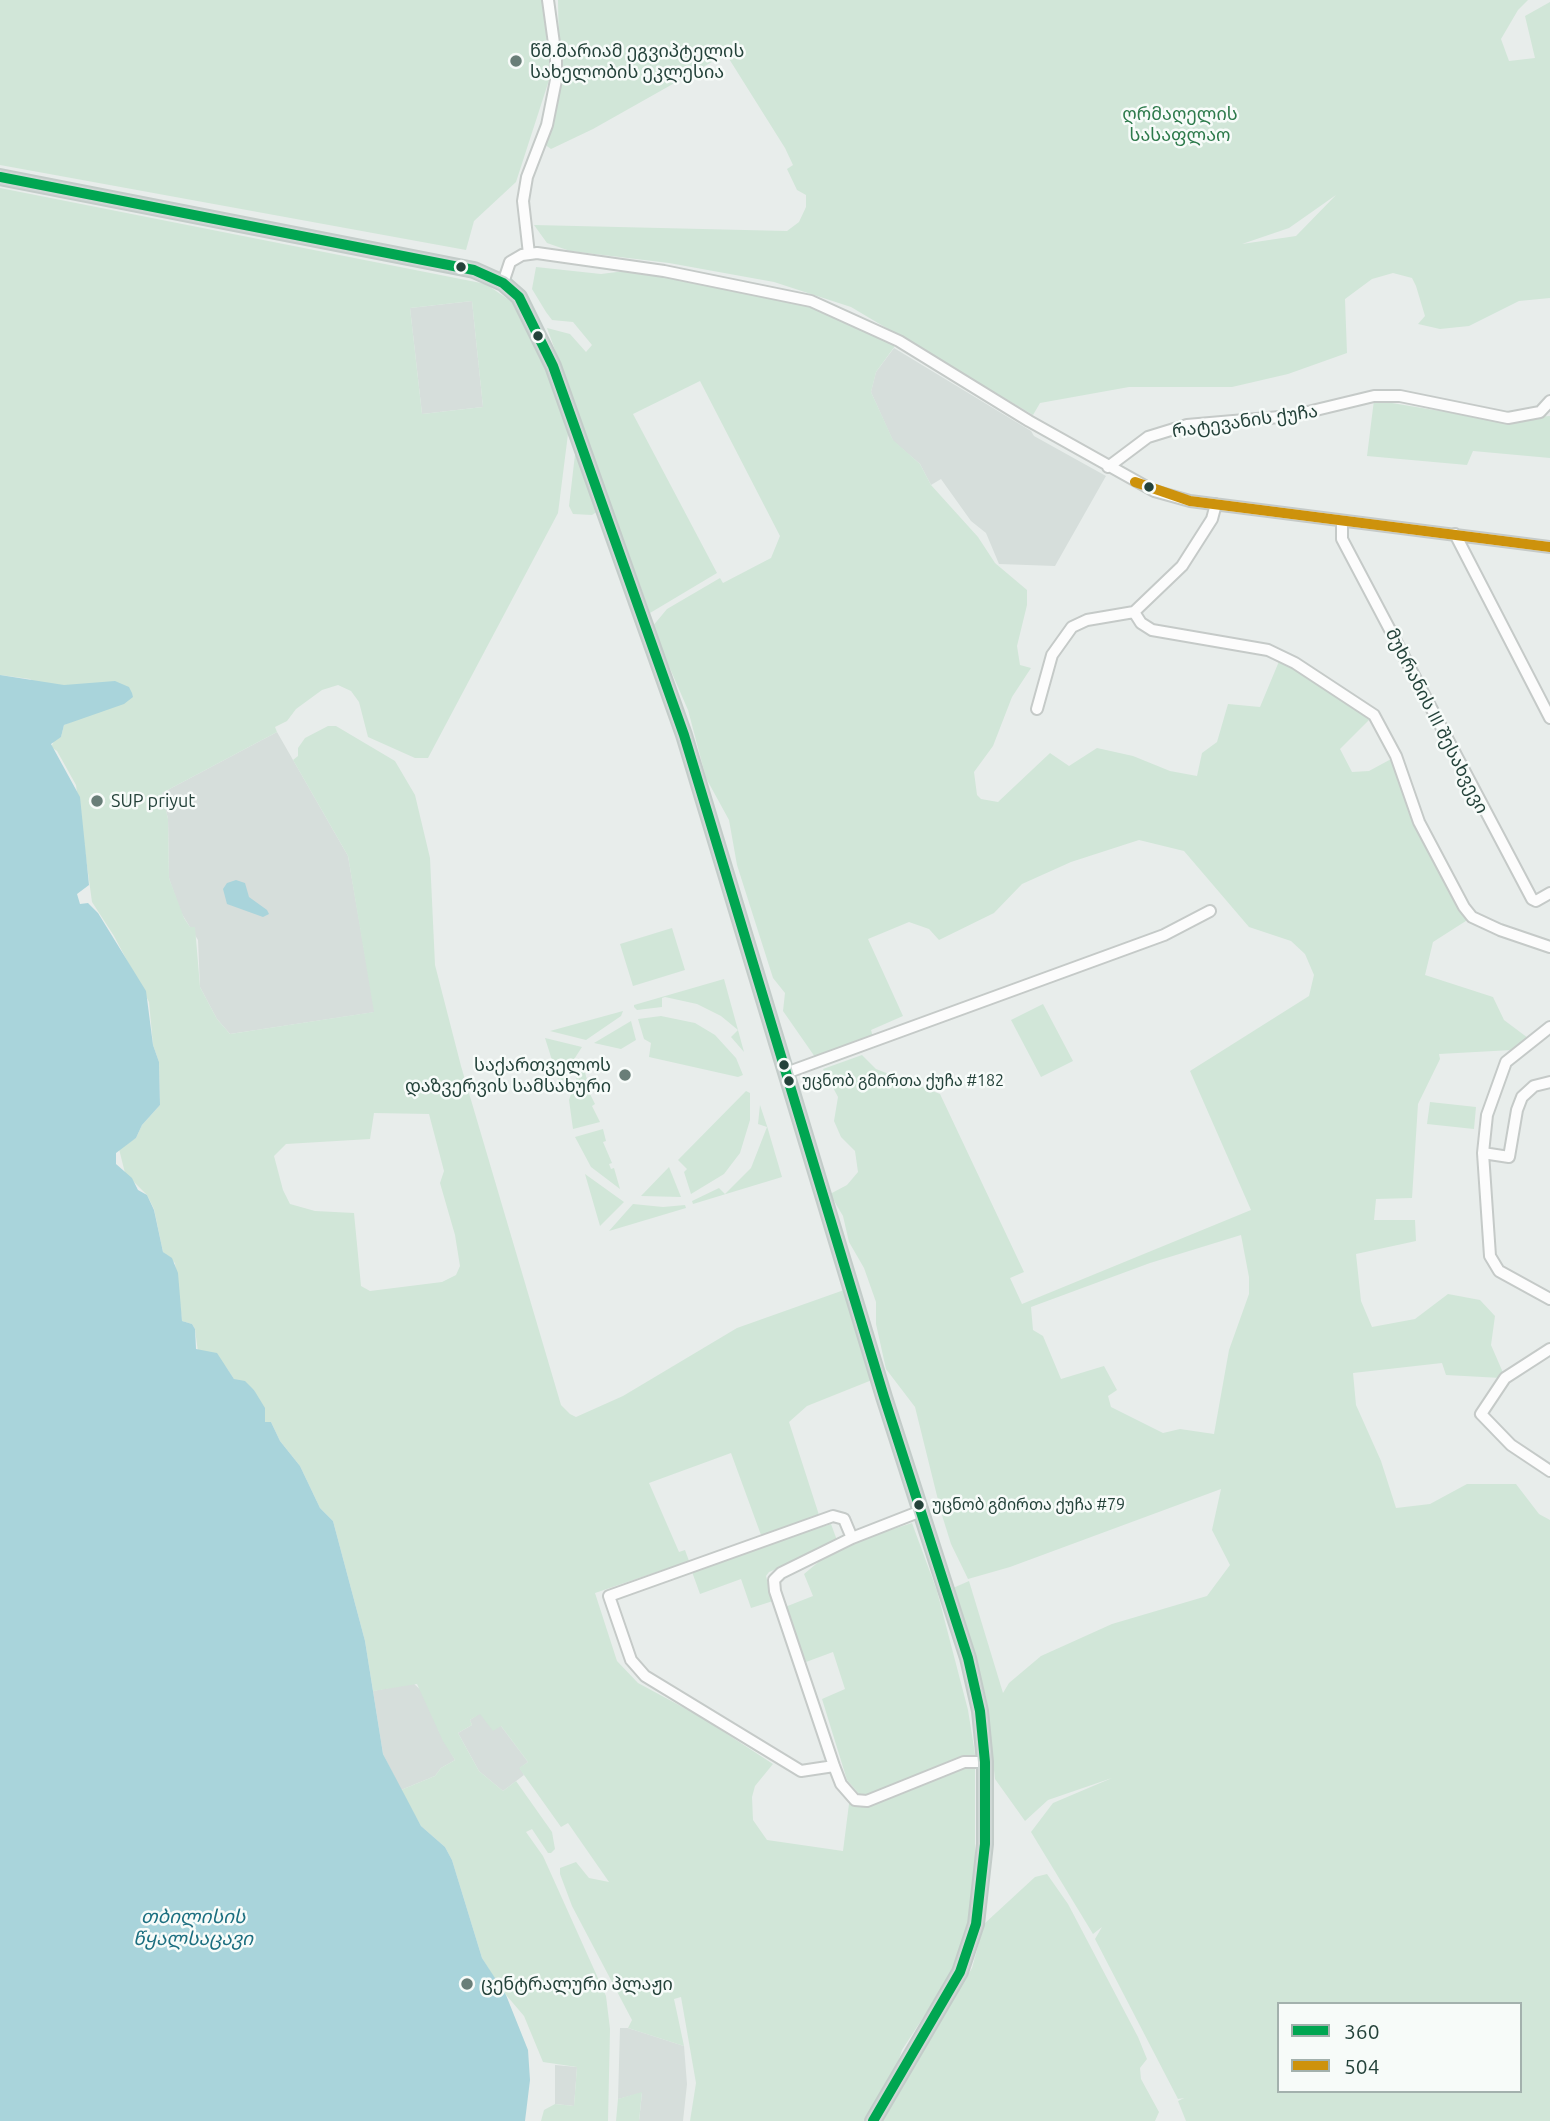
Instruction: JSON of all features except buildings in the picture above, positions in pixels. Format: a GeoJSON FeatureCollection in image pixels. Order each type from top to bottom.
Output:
{"type":"FeatureCollection","features":[{"type":"Feature","properties":{"kind":"main road"},"geometry":{"type":"LineString","coordinates":[[0,177],[444,262],[503,283],[519,298],[553,366],[684,735],[968,1658],[980,1711],[985,1762],[985,1844],[976,1924],[960,1972],[873,2121]]}},
{"type":"Feature","properties":{"kind":"street"},"geometry":{"type":"LineString","coordinates":[[529,254],[523,201],[527,177],[547,125],[556,80],[556,58],[548,0]]}},
{"type":"Feature","properties":{"kind":"street"},"geometry":{"type":"LineString","coordinates":[[503,283],[510,262],[529,254],[664,271],[811,301],[899,341],[1108,467],[1154,491],[1216,504],[1342,522],[1550,547]]}},
{"type":"Feature","properties":{"kind":"street","name":"რატევანის ქუჩა"},"geometry":{"type":"LineString","coordinates":[[1108,467],[1148,437],[1187,425],[1291,416],[1374,396],[1400,396],[1508,418],[1541,412],[1550,401]]}},
{"type":"Feature","properties":{"kind":"street"},"geometry":{"type":"LineString","coordinates":[[1037,709],[1052,655],[1072,627],[1087,620],[1134,612],[1182,566],[1212,519],[1216,504]]}},
{"type":"Feature","properties":{"kind":"street","name":"მუხრანის III შესახვევი"},"geometry":{"type":"LineString","coordinates":[[1342,522],[1342,539],[1525,887],[1536,901],[1550,893]]}},
{"type":"Feature","properties":{"kind":"street"},"geometry":{"type":"LineString","coordinates":[[1455,534],[1550,718]]}},
{"type":"Feature","properties":{"kind":"street"},"geometry":{"type":"LineString","coordinates":[[1134,612],[1141,623],[1152,630],[1268,650],[1295,663],[1374,715],[1396,756],[1419,822],[1464,907],[1472,916],[1500,930],[1550,947]]}},
{"type":"Feature","properties":{"kind":"street"},"geometry":{"type":"LineString","coordinates":[[786,1073],[1164,935],[1210,911]]}},
{"type":"Feature","properties":{"kind":"street"},"geometry":{"type":"LineString","coordinates":[[1550,1027],[1506,1062],[1487,1115],[1483,1153],[1490,1256],[1499,1271],[1550,1299]]}},
{"type":"Feature","properties":{"kind":"street"},"geometry":{"type":"LineString","coordinates":[[1483,1153],[1509,1157],[1517,1110],[1522,1097],[1534,1086],[1550,1082]]}},
{"type":"Feature","properties":{"kind":"street"},"geometry":{"type":"LineString","coordinates":[[1550,1349],[1505,1378],[1481,1414],[1491,1428],[1511,1445],[1550,1471]]}},
{"type":"Feature","properties":{"kind":"street"},"geometry":{"type":"LineString","coordinates":[[921,1511],[852,1538],[780,1573],[774,1585],[841,1784],[860,1801],[964,1762],[985,1762]]}},
{"type":"Feature","properties":{"kind":"street"},"geometry":{"type":"LineString","coordinates":[[834,1766],[801,1771],[645,1676],[631,1660],[608,1596],[833,1516],[844,1519],[852,1538]]}},
{"type":"Feature","properties":{"kind":"shaded area"},"geometry":{"type":"Polygon","coordinates":[[[472,301],[483,407],[422,414],[410,308],[472,301]]]}},
{"type":"Feature","properties":{"kind":"shaded area"},"geometry":{"type":"Polygon","coordinates":[[[894,348],[1031,431],[1034,436],[1106,476],[1055,566],[999,564],[986,533],[971,521],[941,479],[931,485],[920,464],[893,441],[871,392],[876,372],[894,348]]]}},
{"type":"Feature","properties":{"kind":"shaded area"},"geometry":{"type":"Polygon","coordinates":[[[277,732],[348,856],[375,1012],[230,1034],[217,1019],[200,987],[198,940],[180,911],[169,878],[168,819],[162,793],[277,732]]]}},
{"type":"Feature","properties":{"kind":"shaded area"},"geometry":{"type":"Polygon","coordinates":[[[413,1683],[424,1693],[439,1731],[455,1760],[441,1768],[435,1776],[401,1790],[383,1754],[373,1691],[413,1683]]]}},
{"type":"Feature","properties":{"kind":"shaded area"},"geometry":{"type":"Polygon","coordinates":[[[480,1713],[501,1726],[528,1762],[520,1768],[524,1775],[503,1791],[479,1771],[458,1733],[472,1725],[470,1720],[480,1713]]]}},
{"type":"Feature","properties":{"kind":"shaded area"},"geometry":{"type":"Polygon","coordinates":[[[620,2028],[628,2028],[684,2046],[687,2084],[683,2121],[639,2121],[642,2093],[618,2099],[620,2028]]]}},
{"type":"Feature","properties":{"kind":"shaded area"},"geometry":{"type":"Polygon","coordinates":[[[555,2065],[577,2067],[574,2106],[555,2104],[555,2065]]]}},
{"type":"Feature","properties":{"kind":"green space"},"geometry":{"type":"Polygon","coordinates":[[[0,0],[542,0],[551,74],[516,182],[474,221],[466,250],[0,165],[0,0]]]}},
{"type":"Feature","properties":{"kind":"green space","name":"ღრმაღელის სასაფლაო"},"geometry":{"type":"Polygon","coordinates":[[[558,0],[1528,0],[1518,10],[1501,39],[1509,61],[1535,58],[1525,16],[1550,2],[1550,298],[1519,301],[1469,326],[1440,329],[1418,324],[1425,316],[1416,286],[1412,278],[1393,273],[1372,279],[1345,299],[1347,353],[1288,374],[1232,387],[1129,387],[1040,403],[1033,415],[851,307],[774,282],[669,263],[570,251],[547,243],[534,225],[787,231],[799,222],[806,207],[806,195],[797,190],[787,169],[793,165],[785,148],[726,54],[593,129],[551,149],[544,144],[559,53],[558,0]],[[1336,195],[1289,228],[1242,244],[1296,236],[1336,195]]]}},
{"type":"Feature","properties":{"kind":"green space"},"geometry":{"type":"Polygon","coordinates":[[[0,188],[486,284],[519,307],[569,426],[558,513],[428,758],[415,758],[368,737],[359,702],[351,691],[338,685],[322,690],[296,709],[287,721],[275,727],[277,732],[162,793],[168,819],[169,878],[184,918],[190,927],[195,927],[200,987],[217,1019],[230,1034],[374,1012],[348,856],[293,760],[298,756],[298,748],[305,738],[328,726],[336,726],[395,761],[415,795],[430,858],[435,965],[461,1066],[561,1405],[570,1414],[576,1417],[623,1396],[737,1328],[844,1290],[872,1380],[807,1406],[789,1422],[819,1515],[761,1535],[731,1453],[649,1483],[679,1552],[685,1550],[689,1561],[595,1593],[617,1661],[638,1683],[701,1717],[773,1764],[755,1786],[752,1797],[753,1820],[767,1840],[843,1851],[849,1804],[859,1794],[847,1780],[822,1699],[845,1689],[833,1652],[806,1662],[785,1607],[813,1596],[804,1574],[822,1559],[850,1543],[912,1523],[937,1591],[968,1710],[975,1754],[975,1883],[967,1932],[952,1973],[902,2050],[896,2068],[865,2121],[690,2121],[696,2083],[681,1997],[674,1999],[684,2046],[628,2028],[632,2020],[572,1906],[560,1868],[576,1862],[589,1878],[609,1882],[568,1823],[561,1827],[519,1768],[528,1762],[501,1726],[493,1731],[480,1714],[470,1720],[472,1725],[458,1733],[479,1771],[503,1791],[516,1781],[552,1832],[555,1849],[548,1853],[532,1829],[526,1832],[543,1856],[606,1996],[610,2029],[608,2121],[541,2121],[544,2110],[555,2104],[574,2106],[577,2067],[543,2062],[524,2016],[501,1989],[482,1958],[452,1860],[445,1847],[421,1826],[401,1790],[435,1776],[441,1768],[455,1760],[443,1741],[417,1684],[373,1691],[365,1641],[333,1521],[320,1508],[300,1466],[280,1441],[271,1422],[264,1423],[254,1390],[234,1379],[226,1367],[206,1351],[198,1352],[195,1329],[192,1324],[182,1321],[175,1263],[163,1252],[154,1209],[147,1195],[125,1173],[119,1149],[136,1138],[142,1125],[160,1105],[159,1062],[153,1045],[149,1002],[114,936],[92,902],[76,785],[57,751],[51,747],[55,739],[61,737],[64,725],[80,718],[30,679],[0,675],[0,188]],[[472,301],[410,308],[422,414],[483,407],[472,301]],[[374,1113],[370,1139],[286,1144],[274,1156],[283,1190],[290,1204],[315,1211],[354,1213],[361,1286],[370,1291],[442,1282],[456,1275],[460,1266],[455,1235],[440,1183],[444,1171],[429,1114],[374,1113]]]}},
{"type":"Feature","properties":{"kind":"green space"},"geometry":{"type":"Polygon","coordinates":[[[536,267],[601,274],[625,271],[753,292],[820,310],[895,346],[876,372],[871,392],[893,440],[920,464],[931,485],[978,537],[995,563],[1027,590],[1027,605],[1017,646],[1020,665],[1031,668],[1012,697],[993,746],[974,772],[977,795],[981,799],[998,802],[1050,753],[1069,766],[1097,748],[1133,756],[1170,771],[1197,776],[1202,753],[1217,742],[1228,704],[1260,707],[1280,659],[1373,716],[1340,749],[1352,772],[1369,771],[1393,758],[1469,919],[1433,942],[1425,975],[1493,997],[1504,1020],[1528,1038],[1512,1050],[1439,1054],[1440,1059],[1418,1104],[1412,1198],[1376,1199],[1374,1220],[1415,1220],[1416,1241],[1356,1254],[1361,1301],[1372,1327],[1415,1319],[1448,1294],[1480,1300],[1495,1316],[1491,1345],[1504,1375],[1501,1378],[1446,1375],[1442,1363],[1353,1373],[1356,1405],[1381,1461],[1396,1508],[1430,1504],[1467,1484],[1516,1484],[1539,1514],[1550,1520],[1550,2121],[1186,2121],[1178,2101],[1184,2098],[1178,2099],[1095,1939],[1102,1927],[1093,1934],[1031,1832],[1053,1803],[1112,1778],[1048,1800],[1025,1821],[995,1779],[986,1697],[953,1588],[969,1581],[1003,1693],[1009,1683],[1041,1656],[1112,1624],[1207,1596],[1230,1565],[1212,1530],[1221,1489],[1010,1567],[968,1579],[951,1544],[941,1512],[915,1407],[886,1369],[876,1324],[876,1302],[864,1268],[849,1242],[843,1216],[830,1194],[847,1185],[858,1172],[855,1151],[841,1137],[834,1121],[838,1097],[823,1069],[862,1055],[876,1069],[940,1094],[1024,1272],[1010,1278],[1022,1304],[1251,1210],[1190,1071],[1309,996],[1314,975],[1305,954],[1291,941],[1249,927],[1184,851],[1139,840],[1071,862],[1022,884],[994,913],[939,940],[929,929],[909,922],[868,939],[903,1016],[871,1030],[873,1037],[815,1057],[783,1011],[785,993],[773,978],[737,865],[729,820],[706,778],[688,710],[652,627],[667,609],[720,578],[723,583],[771,558],[780,536],[700,381],[633,414],[717,573],[650,613],[547,328],[570,334],[586,352],[592,345],[573,322],[552,320],[532,289],[536,267]],[[1241,1235],[1150,1263],[1031,1307],[1033,1330],[1043,1336],[1061,1379],[1104,1366],[1117,1390],[1108,1396],[1111,1407],[1163,1433],[1180,1429],[1214,1434],[1229,1350],[1249,1294],[1249,1277],[1241,1235]]]}},
{"type":"Feature","properties":{"kind":"green space"},"geometry":{"type":"Polygon","coordinates":[[[1374,400],[1494,420],[1550,416],[1550,458],[1473,451],[1467,465],[1367,456],[1374,400]]]}},
{"type":"Feature","properties":{"kind":"green space"},"geometry":{"type":"Polygon","coordinates":[[[576,446],[598,511],[592,515],[573,514],[569,506],[576,446]]]}},
{"type":"Feature","properties":{"kind":"green space"},"geometry":{"type":"Polygon","coordinates":[[[672,928],[685,970],[633,986],[620,944],[672,928]]]}},
{"type":"Feature","properties":{"kind":"green space"},"geometry":{"type":"Polygon","coordinates":[[[724,979],[738,1030],[721,1016],[697,1004],[665,997],[662,998],[662,1007],[637,1010],[634,1007],[634,1005],[724,979]]]}},
{"type":"Feature","properties":{"kind":"green space"},"geometry":{"type":"Polygon","coordinates":[[[1043,1004],[1073,1061],[1041,1077],[1011,1020],[1043,1004]]]}},
{"type":"Feature","properties":{"kind":"green space"},"geometry":{"type":"Polygon","coordinates":[[[623,1011],[621,1016],[586,1040],[550,1031],[623,1011]]]}},
{"type":"Feature","properties":{"kind":"green space"},"geometry":{"type":"Polygon","coordinates":[[[661,1016],[695,1023],[715,1035],[736,1058],[743,1075],[738,1077],[649,1057],[651,1043],[644,1039],[638,1019],[661,1016]]]}},
{"type":"Feature","properties":{"kind":"green space"},"geometry":{"type":"Polygon","coordinates":[[[631,1021],[636,1040],[621,1049],[594,1043],[631,1021]]]}},
{"type":"Feature","properties":{"kind":"green space"},"geometry":{"type":"Polygon","coordinates":[[[738,1030],[744,1052],[731,1037],[738,1030]]]}},
{"type":"Feature","properties":{"kind":"green space"},"geometry":{"type":"Polygon","coordinates":[[[545,1038],[582,1047],[569,1067],[562,1092],[545,1038]]]}},
{"type":"Feature","properties":{"kind":"green space"},"geometry":{"type":"Polygon","coordinates":[[[582,1062],[588,1083],[585,1084],[600,1122],[573,1129],[569,1100],[582,1062]]]}},
{"type":"Feature","properties":{"kind":"green space"},"geometry":{"type":"Polygon","coordinates":[[[746,1091],[750,1093],[750,1120],[740,1153],[724,1174],[691,1194],[684,1172],[687,1169],[678,1160],[746,1091]]]}},
{"type":"Feature","properties":{"kind":"green space"},"geometry":{"type":"Polygon","coordinates":[[[1430,1102],[1476,1107],[1474,1129],[1427,1124],[1430,1102]]]}},
{"type":"Feature","properties":{"kind":"green space"},"geometry":{"type":"Polygon","coordinates":[[[760,1105],[767,1126],[782,1177],[693,1204],[692,1201],[719,1188],[725,1194],[751,1168],[767,1127],[758,1124],[760,1105]]]}},
{"type":"Feature","properties":{"kind":"green space"},"geometry":{"type":"Polygon","coordinates":[[[603,1129],[606,1141],[603,1142],[612,1163],[609,1164],[611,1169],[614,1168],[620,1189],[591,1167],[575,1137],[603,1129]]]}},
{"type":"Feature","properties":{"kind":"green space"},"geometry":{"type":"Polygon","coordinates":[[[669,1167],[681,1197],[641,1196],[669,1167]]]}},
{"type":"Feature","properties":{"kind":"green space"},"geometry":{"type":"Polygon","coordinates":[[[585,1174],[624,1202],[600,1226],[585,1174]]]}},
{"type":"Feature","properties":{"kind":"green space"},"geometry":{"type":"Polygon","coordinates":[[[633,1204],[663,1207],[685,1205],[686,1208],[609,1231],[633,1204]]]}},
{"type":"Feature","properties":{"kind":"green space"},"geometry":{"type":"Polygon","coordinates":[[[831,1524],[838,1543],[769,1572],[766,1576],[773,1601],[751,1608],[741,1579],[700,1594],[691,1569],[831,1524]]]}},
{"type":"Feature","properties":{"kind":"green space"},"geometry":{"type":"Polygon","coordinates":[[[1047,1874],[1068,1904],[1138,2037],[1147,2059],[1140,2068],[1141,2079],[1159,2112],[1155,2121],[880,2121],[972,1968],[984,1924],[1035,1877],[1047,1874]]]}},
{"type":"Feature","properties":{"kind":"green space"},"geometry":{"type":"Polygon","coordinates":[[[642,2092],[639,2121],[616,2121],[618,2099],[642,2092]]]}},
{"type":"Feature","properties":{"kind":"water","name":"თბილისის წყალსაცავი"},"geometry":{"type":"Polygon","coordinates":[[[0,675],[64,685],[115,681],[129,687],[132,693],[133,697],[124,704],[64,725],[61,737],[51,744],[80,797],[89,885],[77,894],[80,904],[88,903],[98,913],[146,991],[153,1045],[159,1062],[160,1105],[142,1125],[136,1138],[116,1153],[116,1164],[132,1178],[138,1190],[147,1195],[154,1210],[163,1252],[172,1258],[178,1273],[182,1321],[192,1324],[195,1329],[196,1349],[217,1353],[234,1379],[245,1381],[254,1390],[265,1408],[265,1422],[271,1422],[280,1441],[300,1466],[320,1508],[333,1521],[365,1641],[383,1754],[421,1826],[445,1847],[452,1860],[482,1958],[506,1995],[528,2050],[530,2080],[525,2121],[0,2121],[0,675]]]}},
{"type":"Feature","properties":{"kind":"water"},"geometry":{"type":"Polygon","coordinates":[[[236,880],[245,883],[249,897],[269,914],[263,917],[227,904],[223,889],[227,883],[236,880]]]}},
{"type":"Feature","properties":{"kind":"transit line","name":"360"},"geometry":{"type":"LineString","coordinates":[[0,177],[474,270],[503,283],[519,297],[553,366],[684,735],[884,1397],[968,1658],[980,1711],[985,1762],[985,1844],[976,1924],[960,1972],[873,2121]]}},
{"type":"Feature","properties":{"kind":"transit line","name":"504"},"geometry":{"type":"LineString","coordinates":[[1135,482],[1190,501],[1550,547]]}},
{"type":"Feature","properties":{"kind":"place","name":"წმ.მარიამ ეგვიპტელის სახელობის ეკლესია"},"geometry":{"type":"Point","coordinates":[516,61]}},
{"type":"Feature","properties":{"kind":"place","name":"SUP priyut"},"geometry":{"type":"Point","coordinates":[97,801]}},
{"type":"Feature","properties":{"kind":"place","name":"საქართველოს დაზვერვის სამსახური"},"geometry":{"type":"Point","coordinates":[625,1075]}},
{"type":"Feature","properties":{"kind":"place","name":"უცნობ გმირთა ქუჩა #182"},"geometry":{"type":"Point","coordinates":[789,1081]}},
{"type":"Feature","properties":{"kind":"place","name":"უცნობ გმირთა ქუჩა #79"},"geometry":{"type":"Point","coordinates":[919,1505]}},
{"type":"Feature","properties":{"kind":"place","name":"ცენტრალური პლაჟი"},"geometry":{"type":"Point","coordinates":[467,1984]}}]}
